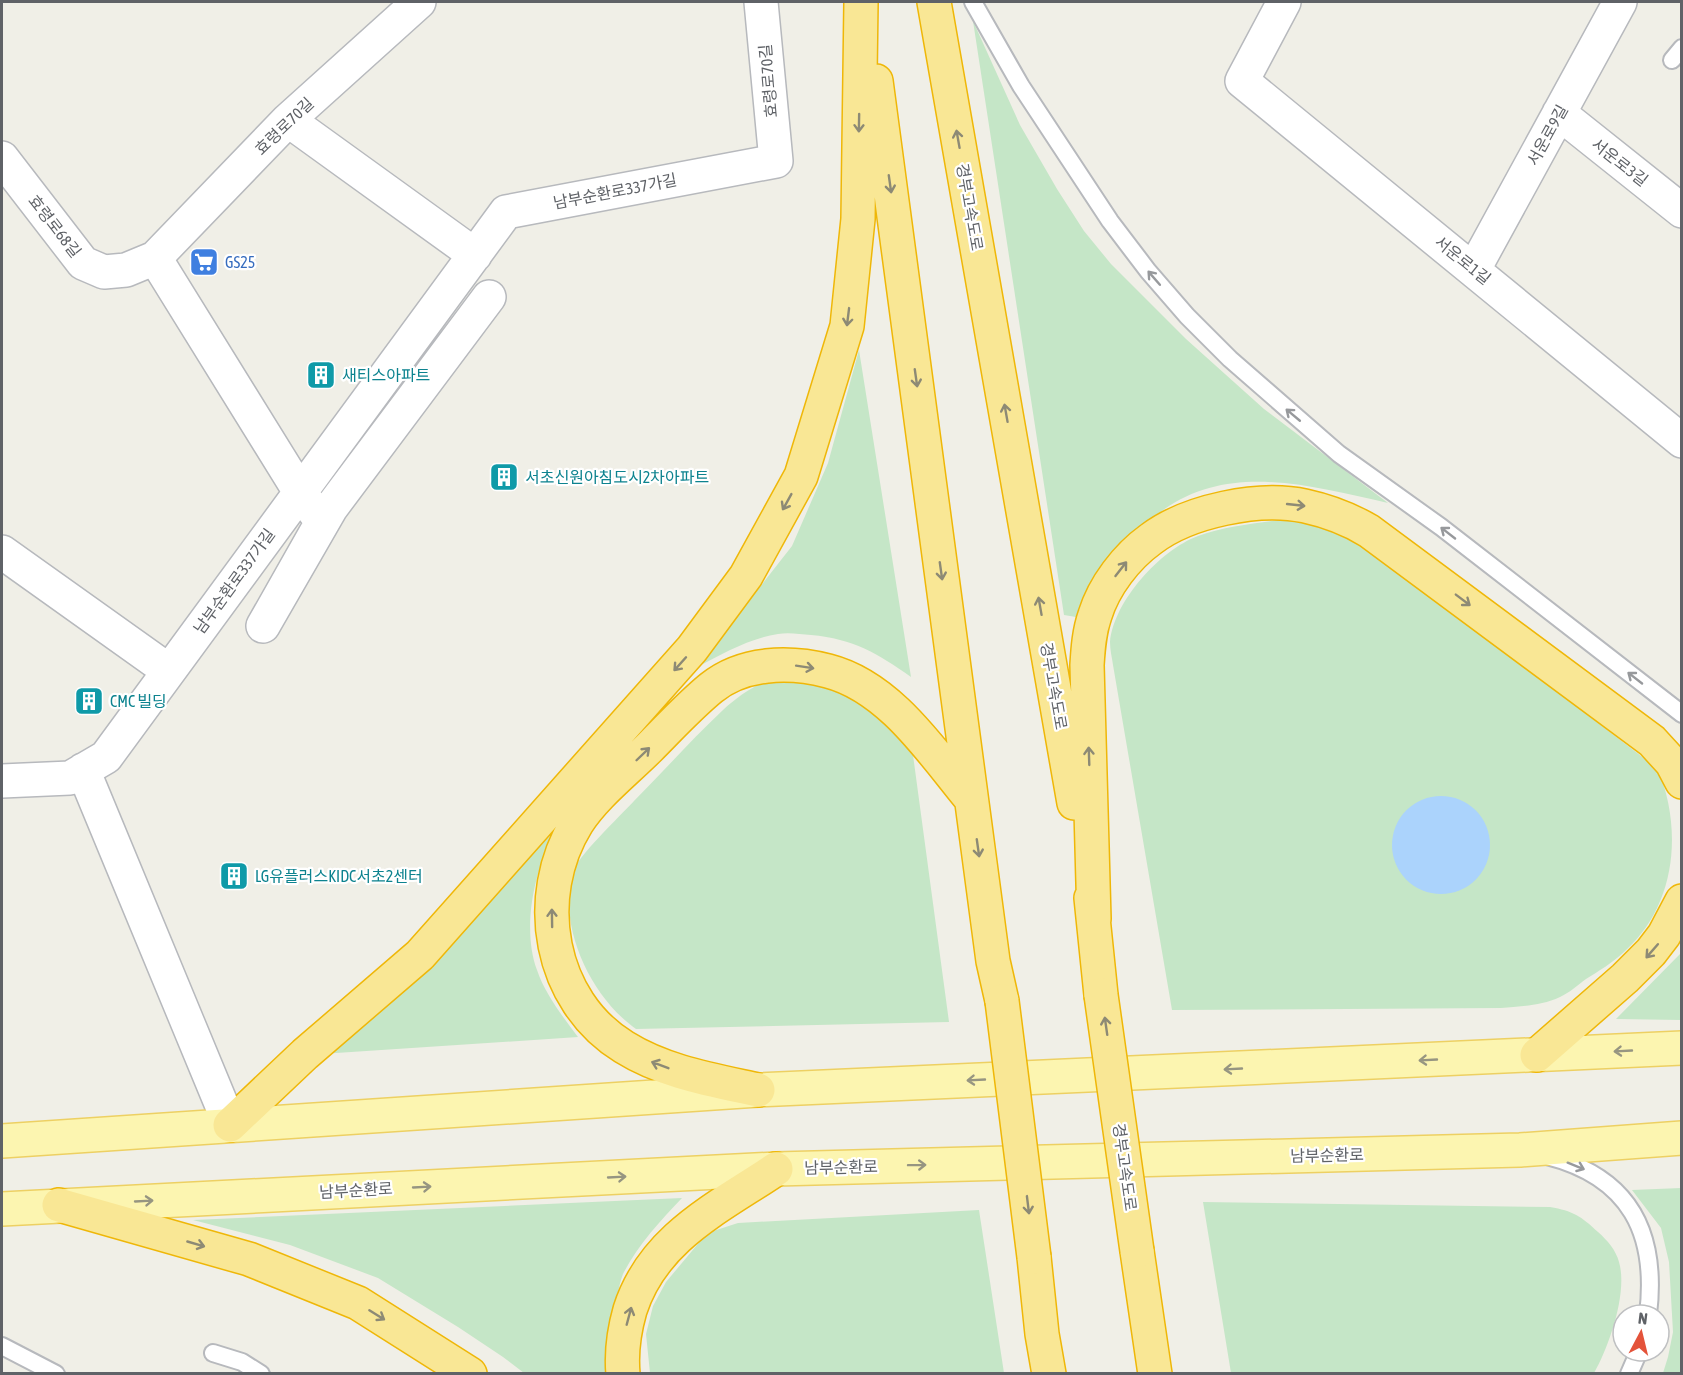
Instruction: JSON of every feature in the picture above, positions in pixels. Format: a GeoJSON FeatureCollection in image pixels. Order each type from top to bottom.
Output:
{"type":"FeatureCollection","features":[{"type":"Feature","properties":{"kind":"highway"},"geometry":{"type":"LineString","coordinates":[[230,1125],[305,1054],[420,955],[692,650],[746,576],[801,476],[848,326],[858,219],[861,2]]}},
{"type":"Feature","properties":{"kind":"highway"},"geometry":{"type":"LineString","coordinates":[[866,2],[993,961],[1002,1001],[1042,1334],[1049,1374]]}},
{"type":"Feature","properties":{"kind":"highway","name":"경부고속도로"},"geometry":{"type":"LineString","coordinates":[[934,2],[1095,919],[1101,995],[1155,1374]]}},
{"type":"Feature","properties":{"kind":"highway"},"geometry":{"type":"LineString","coordinates":[[1095,919],[1087,665],[1089,637],[1095,615],[1113,579],[1134,552],[1153,537],[1225,506],[1258,503],[1303,505],[1352,521],[1369,531],[1395,548],[1652,741],[1672,763],[1682,782]]}},
{"type":"Feature","properties":{"kind":"highway"},"geometry":{"type":"LineString","coordinates":[[758,1090],[689,1074],[646,1059],[613,1040],[579,1006],[558,963],[552,921],[558,866],[567,841],[578,821],[598,797],[711,687],[740,672],[773,665],[792,664],[830,671],[864,687],[898,714],[971,799]]}},
{"type":"Feature","properties":{"kind":"highway"},"geometry":{"type":"LineString","coordinates":[[1537,1055],[1652,952],[1682,901]]}},
{"type":"Feature","properties":{"kind":"highway"},"geometry":{"type":"LineString","coordinates":[[623,1374],[622,1351],[628,1316],[640,1283],[649,1269],[672,1241],[689,1227],[776,1169]]}},
{"type":"Feature","properties":{"kind":"highway"},"geometry":{"type":"LineString","coordinates":[[59,1205],[249,1259],[358,1303],[470,1374]]}},
{"type":"Feature","properties":{"kind":"highway"},"geometry":{"type":"LineString","coordinates":[[1038,1374],[1042,1334]]}},
{"type":"Feature","properties":{"kind":"main road"},"geometry":{"type":"LineString","coordinates":[[2,1141],[758,1090],[1682,1048]]}},
{"type":"Feature","properties":{"kind":"main road","name":"남부순환로"},"geometry":{"type":"LineString","coordinates":[[2,1209],[776,1169],[1520,1150],[1682,1138]]}},
{"type":"Feature","properties":{"kind":"street","name":"효령로70길"},"geometry":{"type":"LineString","coordinates":[[155,258],[288,120],[419,2]]}},
{"type":"Feature","properties":{"kind":"street","name":"효령로70길"},"geometry":{"type":"LineString","coordinates":[[761,2],[776,161]]}},
{"type":"Feature","properties":{"kind":"street","name":"서운로1길"},"geometry":{"type":"LineString","coordinates":[[1284,2],[1242,81],[1682,441]]}},
{"type":"Feature","properties":{"kind":"street","name":"서운로9길"},"geometry":{"type":"LineString","coordinates":[[1474,269],[1620,2]]}},
{"type":"Feature","properties":{"kind":"street","name":"서운로3길"},"geometry":{"type":"LineString","coordinates":[[1559,114],[1682,211]]}},
{"type":"Feature","properties":{"kind":"street"},"geometry":{"type":"LineString","coordinates":[[288,120],[475,255]]}},
{"type":"Feature","properties":{"kind":"street","name":"효령로68길"},"geometry":{"type":"LineString","coordinates":[[2,158],[83,263],[104,272],[126,270],[155,258]]}},
{"type":"Feature","properties":{"kind":"street","name":"남부순환로337가길"},"geometry":{"type":"LineString","coordinates":[[2,781],[70,778],[106,757],[506,212],[776,161]]}},
{"type":"Feature","properties":{"kind":"street"},"geometry":{"type":"LineString","coordinates":[[155,258],[300,492],[322,522],[263,626],[331,508],[489,297]]}},
{"type":"Feature","properties":{"kind":"street"},"geometry":{"type":"LineString","coordinates":[[2,552],[169,671]]}},
{"type":"Feature","properties":{"kind":"street"},"geometry":{"type":"LineString","coordinates":[[83,770],[230,1125]]}},
{"type":"Feature","properties":{"kind":"lane"},"geometry":{"type":"LineString","coordinates":[[973,2],[1021,86],[1110,221],[1148,271],[1187,316],[1284,407],[1339,454],[1441,527],[1682,714]]}},
{"type":"Feature","properties":{"kind":"lane"},"geometry":{"type":"LineString","coordinates":[[1520,1150],[1580,1167],[1600,1177],[1621,1197],[1644,1237],[1649,1258],[1649,1303]]}},
{"type":"Feature","properties":{"kind":"lane"},"geometry":{"type":"LineString","coordinates":[[1146,1318],[1166,1374]]}},
{"type":"Feature","properties":{"kind":"lane"},"geometry":{"type":"LineString","coordinates":[[2,1346],[56,1374]]}},
{"type":"Feature","properties":{"kind":"lane"},"geometry":{"type":"LineString","coordinates":[[213,1353],[242,1362],[261,1374]]}},
{"type":"Feature","properties":{"kind":"green space"},"geometry":{"type":"Polygon","coordinates":[[[973,21],[1020,125],[1084,231],[1111,264],[1186,339],[1264,409],[1388,503],[1294,484],[1233,483],[1203,490],[1174,503],[1144,526],[1082,618],[1064,615],[973,21]]]}},
{"type":"Feature","properties":{"kind":"green space"},"geometry":{"type":"Polygon","coordinates":[[[859,350],[911,677],[876,654],[853,644],[826,637],[790,633],[768,636],[747,643],[697,667],[792,546],[828,463],[859,350]]]}},
{"type":"Feature","properties":{"kind":"green space"},"geometry":{"type":"Polygon","coordinates":[[[1294,518],[1355,536],[1658,769],[1671,817],[1672,842],[1670,866],[1655,913],[1624,952],[1563,995],[1538,1004],[1501,1008],[1172,1010],[1111,654],[1110,642],[1113,626],[1120,610],[1141,579],[1183,543],[1222,529],[1294,518]]]}},
{"type":"Feature","properties":{"kind":"green space"},"geometry":{"type":"Polygon","coordinates":[[[806,678],[850,694],[902,737],[913,755],[949,1022],[636,1029],[605,999],[582,960],[574,938],[570,916],[569,894],[575,866],[610,826],[732,702],[748,690],[765,682],[806,678]]]}},
{"type":"Feature","properties":{"kind":"green space"},"geometry":{"type":"Polygon","coordinates":[[[558,827],[537,878],[530,935],[532,953],[540,979],[578,1037],[321,1054],[494,895],[558,827]]]}},
{"type":"Feature","properties":{"kind":"green space"},"geometry":{"type":"Polygon","coordinates":[[[1681,953],[1681,1020],[1616,1019],[1681,953]]]}},
{"type":"Feature","properties":{"kind":"green space"},"geometry":{"type":"Polygon","coordinates":[[[1681,1188],[1681,1373],[1663,1373],[1666,1363],[1671,1363],[1673,1332],[1669,1262],[1661,1228],[1632,1190],[1681,1188]]]}},
{"type":"Feature","properties":{"kind":"green space"},"geometry":{"type":"Polygon","coordinates":[[[682,1198],[642,1243],[623,1274],[609,1335],[607,1374],[524,1373],[458,1327],[378,1278],[290,1245],[193,1220],[682,1198]]]}},
{"type":"Feature","properties":{"kind":"green space"},"geometry":{"type":"Polygon","coordinates":[[[1203,1202],[1550,1207],[1565,1210],[1592,1226],[1608,1242],[1618,1258],[1621,1274],[1619,1303],[1611,1303],[1611,1334],[1594,1373],[1231,1373],[1203,1202]]]}},
{"type":"Feature","properties":{"kind":"green space"},"geometry":{"type":"Polygon","coordinates":[[[979,1210],[1004,1373],[650,1373],[646,1334],[653,1306],[666,1282],[707,1233],[738,1223],[979,1210]]]}},
{"type":"Feature","properties":{"kind":"water"},"geometry":{"type":"Polygon","coordinates":[[[1441,796],[1460,800],[1476,810],[1486,826],[1490,845],[1486,864],[1476,880],[1460,890],[1441,894],[1422,890],[1406,880],[1396,864],[1392,845],[1396,826],[1406,810],[1422,800],[1441,796]]]}},
{"type":"Feature","properties":{"kind":"place","name":"GS25"},"geometry":{"type":"Point","coordinates":[204,262]}},
{"type":"Feature","properties":{"kind":"place","name":"새티스아파트"},"geometry":{"type":"Point","coordinates":[321,375]}},
{"type":"Feature","properties":{"kind":"place","name":"서초신원아침도시2차아파트"},"geometry":{"type":"Point","coordinates":[504,477]}},
{"type":"Feature","properties":{"kind":"place","name":"CMC 빌딩"},"geometry":{"type":"Point","coordinates":[89,701]}},
{"type":"Feature","properties":{"kind":"place","name":"LG유플러스KIDC서초2센터"},"geometry":{"type":"Point","coordinates":[234,876]}}]}
